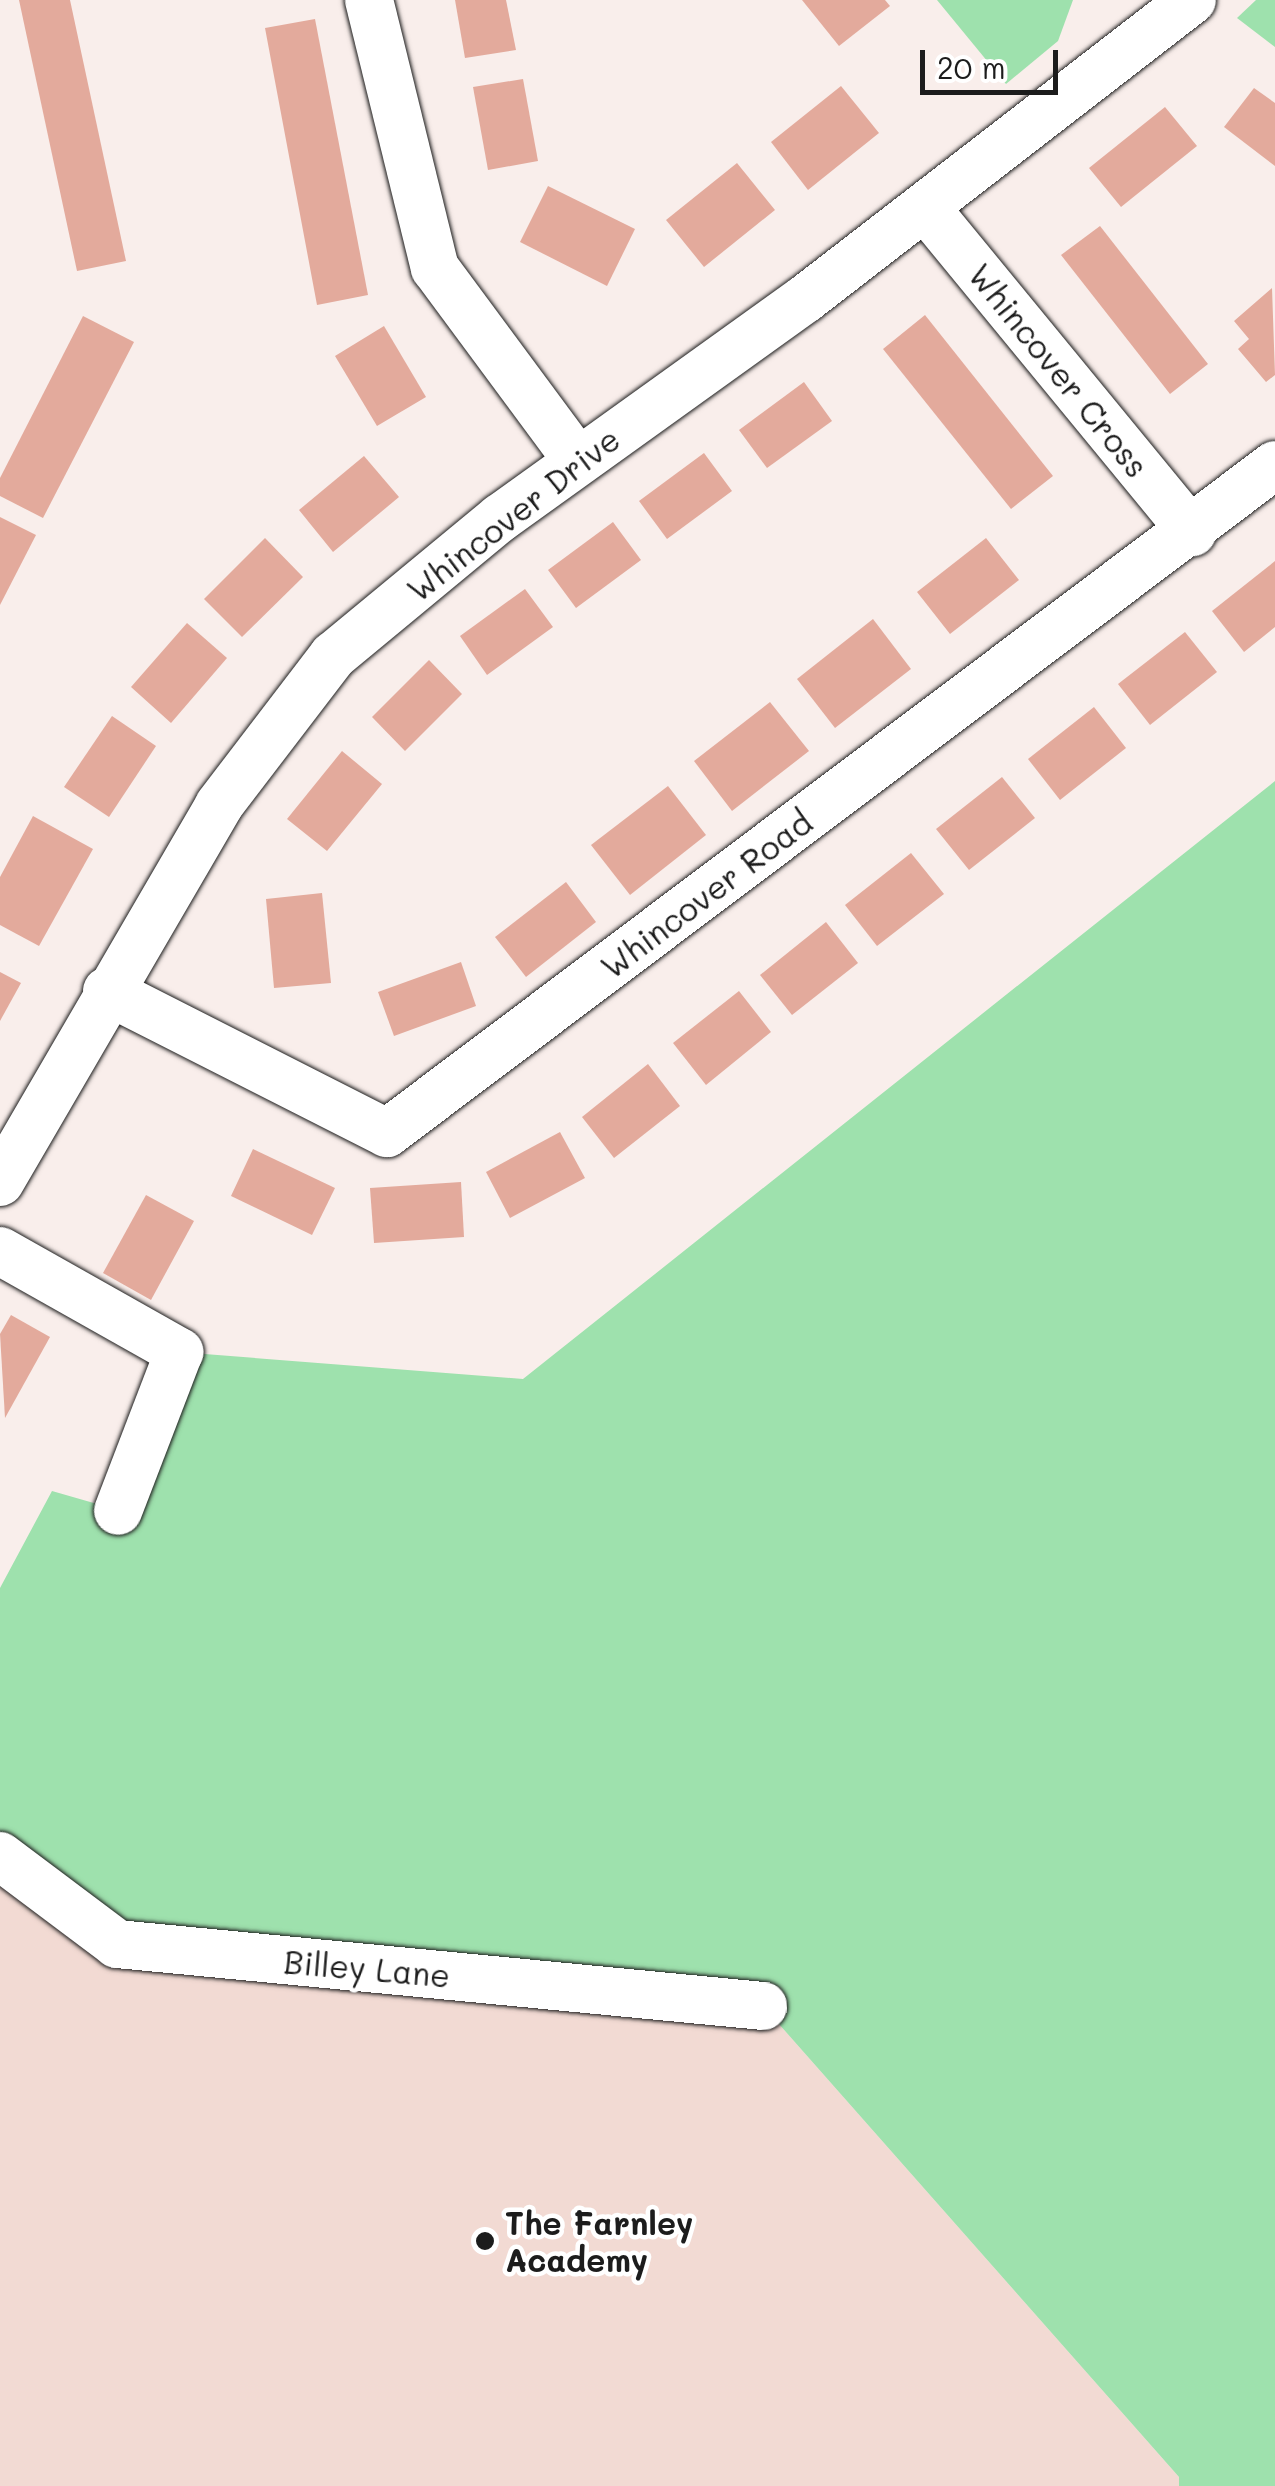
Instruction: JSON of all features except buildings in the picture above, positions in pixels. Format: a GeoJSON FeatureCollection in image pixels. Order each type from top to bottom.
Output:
{"type":"FeatureCollection","features":[{"type":"Feature","properties":{"kind":"street"},"geometry":{"type":"LineString","coordinates":[[369,0],[435,268],[578,462]]}},
{"type":"Feature","properties":{"kind":"street","name":"Whincover Drive"},"geometry":{"type":"LineString","coordinates":[[0,1182],[218,805],[333,656],[578,462],[925,207],[1138,16],[1192,0]]}},
{"type":"Feature","properties":{"kind":"street","name":"Whincover Cross"},"geometry":{"type":"LineString","coordinates":[[925,207],[1192,532]]}},
{"type":"Feature","properties":{"kind":"street","name":"Whincover Road"},"geometry":{"type":"LineString","coordinates":[[107,991],[387,1132],[1192,532],[1275,465]]}},
{"type":"Feature","properties":{"kind":"street"},"geometry":{"type":"LineString","coordinates":[[0,1251],[178,1352],[118,1511]]}},
{"type":"Feature","properties":{"kind":"street","name":"Billey Lane"},"geometry":{"type":"LineString","coordinates":[[0,1856],[117,1944],[763,2006]]}},
{"type":"Feature","properties":{"kind":"shaded area","name":"The Farnley Academy"},"geometry":{"type":"Polygon","coordinates":[[[0,1856],[763,2006],[1179,2477],[1179,2486],[0,2486],[0,1856]]]}},
{"type":"Feature","properties":{"kind":"green space"},"geometry":{"type":"Polygon","coordinates":[[[937,0],[1073,0],[1058,41],[1006,84],[937,0]]]}},
{"type":"Feature","properties":{"kind":"green space"},"geometry":{"type":"Polygon","coordinates":[[[1256,0],[1275,0],[1275,47],[1237,18],[1256,0]]]}},
{"type":"Feature","properties":{"kind":"green space"},"geometry":{"type":"Polygon","coordinates":[[[1275,781],[1275,2486],[1179,2486],[1179,2477],[763,2006],[117,1944],[0,1856],[0,1588],[52,1491],[118,1510],[179,1352],[523,1379],[1275,781]]]}},
{"type":"Feature","properties":{"kind":"place","name":"The Farnley Academy"},"geometry":{"type":"Point","coordinates":[485,2241]}}]}
